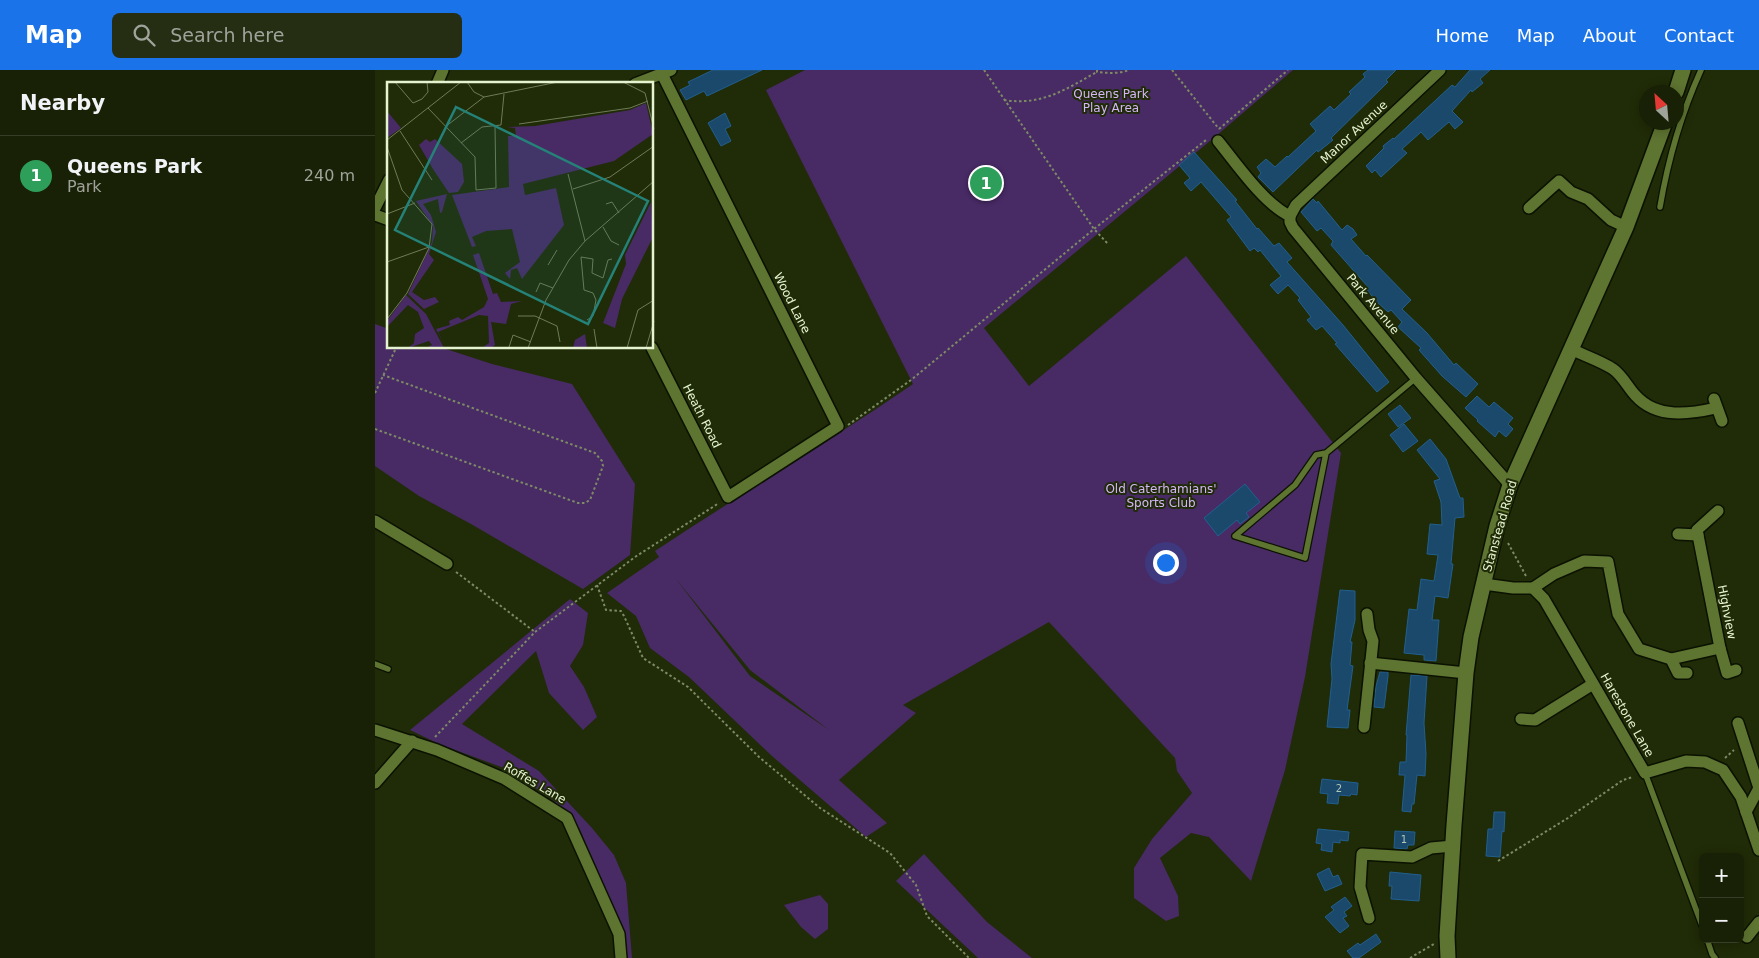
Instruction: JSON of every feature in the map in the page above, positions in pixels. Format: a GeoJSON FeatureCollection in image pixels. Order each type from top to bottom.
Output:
{"type":"FeatureCollection","features":[{"type":"Feature","properties":{"kind":"street"},"geometry":{"type":"LineString","coordinates":[[438,82],[443,70]]}},
{"type":"Feature","properties":{"kind":"street","name":"Manor Avenue"},"geometry":{"type":"LineString","coordinates":[[1290,216],[1296,205],[1440,70]]}},
{"type":"Feature","properties":{"kind":"street"},"geometry":{"type":"LineString","coordinates":[[640,82],[667,72]]}},
{"type":"Feature","properties":{"kind":"street","name":"Wood Lane"},"geometry":{"type":"LineString","coordinates":[[667,72],[838,426]]}},
{"type":"Feature","properties":{"kind":"street","name":"Stanstead Road"},"geometry":{"type":"LineString","coordinates":[[1448,958],[1447,936],[1466,673],[1471,637],[1497,526],[1510,485],[1626,227],[1662,130]]}},
{"type":"Feature","properties":{"kind":"street","name":"Park Avenue"},"geometry":{"type":"LineString","coordinates":[[1215,138],[1274,206],[1290,216],[1293,228],[1417,378],[1510,485]]}},
{"type":"Feature","properties":{"kind":"street"},"geometry":{"type":"LineString","coordinates":[[1529,208],[1559,181],[1571,192],[1588,199],[1611,220],[1626,227]]}},
{"type":"Feature","properties":{"kind":"street"},"geometry":{"type":"LineString","coordinates":[[375,208],[387,184]]}},
{"type":"Feature","properties":{"kind":"street"},"geometry":{"type":"LineString","coordinates":[[375,215],[387,219]]}},
{"type":"Feature","properties":{"kind":"street","name":"Heath Road"},"geometry":{"type":"LineString","coordinates":[[653,349],[728,497]]}},
{"type":"Feature","properties":{"kind":"street"},"geometry":{"type":"LineString","coordinates":[[1571,349],[1613,369],[1636,397],[1659,411],[1687,414],[1715,403],[1722,421]]}},
{"type":"Feature","properties":{"kind":"street"},"geometry":{"type":"LineString","coordinates":[[728,497],[838,426]]}},
{"type":"Feature","properties":{"kind":"street"},"geometry":{"type":"LineString","coordinates":[[1678,534],[1698,535],[1697,530],[1718,511]]}},
{"type":"Feature","properties":{"kind":"street"},"geometry":{"type":"LineString","coordinates":[[375,521],[447,564]]}},
{"type":"Feature","properties":{"kind":"street","name":"Highview"},"geometry":{"type":"LineString","coordinates":[[1671,659],[1719,648],[1698,535]]}},
{"type":"Feature","properties":{"kind":"street"},"geometry":{"type":"LineString","coordinates":[[1483,584],[1513,588],[1533,588],[1554,574],[1584,561],[1608,562],[1618,614],[1639,649],[1671,659],[1678,673],[1687,673]]}},
{"type":"Feature","properties":{"kind":"street","name":"Harestone Lane"},"geometry":{"type":"LineString","coordinates":[[1533,588],[1544,599],[1645,773]]}},
{"type":"Feature","properties":{"kind":"street"},"geometry":{"type":"LineString","coordinates":[[1364,727],[1373,641],[1369,630],[1367,614]]}},
{"type":"Feature","properties":{"kind":"street"},"geometry":{"type":"LineString","coordinates":[[1719,648],[1727,672],[1736,670]]}},
{"type":"Feature","properties":{"kind":"street"},"geometry":{"type":"LineString","coordinates":[[1370,663],[1466,673]]}},
{"type":"Feature","properties":{"kind":"street"},"geometry":{"type":"LineString","coordinates":[[1521,718],[1535,720],[1593,684]]}},
{"type":"Feature","properties":{"kind":"street"},"geometry":{"type":"LineString","coordinates":[[1738,723],[1759,788],[1746,812]]}},
{"type":"Feature","properties":{"kind":"street","name":"Roffes Lane"},"geometry":{"type":"LineString","coordinates":[[375,730],[426,746],[505,779],[567,818],[619,934],[621,958]]}},
{"type":"Feature","properties":{"kind":"street"},"geometry":{"type":"LineString","coordinates":[[375,784],[412,741]]}},
{"type":"Feature","properties":{"kind":"street"},"geometry":{"type":"LineString","coordinates":[[1645,773],[1686,761],[1705,762],[1723,770],[1741,796],[1759,850]]}},
{"type":"Feature","properties":{"kind":"street"},"geometry":{"type":"LineString","coordinates":[[1369,918],[1360,887],[1362,854],[1412,857],[1431,848],[1453,846]]}},
{"type":"Feature","properties":{"kind":"street"},"geometry":{"type":"LineString","coordinates":[[1747,937],[1759,922]]}},
{"type":"Feature","properties":{"kind":"lane"},"geometry":{"type":"LineString","coordinates":[[1660,207],[1683,82],[1701,70]]}},
{"type":"Feature","properties":{"kind":"lane"},"geometry":{"type":"LineString","coordinates":[[1326,452],[1305,558],[1235,536],[1295,485],[1316,456],[1326,452],[1417,378]]}},
{"type":"Feature","properties":{"kind":"lane"},"geometry":{"type":"LineString","coordinates":[[375,664],[388,669]]}},
{"type":"Feature","properties":{"kind":"lane","name":"Harestone Lane"},"geometry":{"type":"LineString","coordinates":[[1645,773],[1699,917]]}},
{"type":"Feature","properties":{"kind":"lane"},"geometry":{"type":"LineString","coordinates":[[1708,943],[1715,958]]}},
{"type":"Feature","properties":{"kind":"path"},"geometry":{"type":"LineString","coordinates":[[984,70],[1094,229],[1109,244]]}},
{"type":"Feature","properties":{"kind":"path"},"geometry":{"type":"LineString","coordinates":[[1005,100],[1017,102],[1037,101],[1062,91],[1097,71],[1123,72],[1129,70]]}},
{"type":"Feature","properties":{"kind":"path"},"geometry":{"type":"LineString","coordinates":[[1172,70],[1219,129],[1287,70]]}},
{"type":"Feature","properties":{"kind":"path"},"geometry":{"type":"LineString","coordinates":[[838,426],[845,427],[911,380],[1094,229],[1215,138]]}},
{"type":"Feature","properties":{"kind":"path"},"geometry":{"type":"LineString","coordinates":[[375,392],[396,349]]}},
{"type":"Feature","properties":{"kind":"path"},"geometry":{"type":"LineString","coordinates":[[375,429],[577,503],[585,503],[590,500],[603,466],[602,461],[595,453],[383,375]]}},
{"type":"Feature","properties":{"kind":"path"},"geometry":{"type":"LineString","coordinates":[[426,746],[535,632],[635,557],[728,497]]}},
{"type":"Feature","properties":{"kind":"path"},"geometry":{"type":"LineString","coordinates":[[1505,539],[1533,588]]}},
{"type":"Feature","properties":{"kind":"path"},"geometry":{"type":"LineString","coordinates":[[447,564],[535,632]]}},
{"type":"Feature","properties":{"kind":"path"},"geometry":{"type":"LineString","coordinates":[[597,585],[606,610],[621,611],[643,658],[688,687],[759,757],[819,808],[890,853],[916,885],[927,916],[969,958]]}},
{"type":"Feature","properties":{"kind":"path"},"geometry":{"type":"LineString","coordinates":[[1716,767],[1743,741]]}},
{"type":"Feature","properties":{"kind":"path"},"geometry":{"type":"LineString","coordinates":[[1498,861],[1568,818],[1623,780],[1645,773]]}},
{"type":"Feature","properties":{"kind":"path"},"geometry":{"type":"LineString","coordinates":[[1410,958],[1447,936]]}},
{"type":"Feature","properties":{"kind":"green space","name":"Old Caterhamians' Sports Club"},"geometry":{"type":"Polygon","coordinates":[[[805,70],[1293,70],[984,328],[1029,386],[1186,256],[1341,453],[1305,677],[1285,770],[1251,881],[1209,837],[1191,833],[1160,858],[1178,896],[1179,916],[1166,921],[1134,898],[1134,868],[1152,839],[1192,793],[1177,771],[1175,758],[1049,622],[903,705],[916,713],[839,780],[887,823],[866,837],[772,756],[689,677],[650,648],[636,616],[607,593],[659,557],[655,551],[913,384],[766,90],[805,70]],[[676,579],[750,676],[829,730],[750,670],[676,579]]]}},
{"type":"Feature","properties":{"kind":"green space"},"geometry":{"type":"Polygon","coordinates":[[[375,324],[387,328],[387,349],[446,349],[492,364],[572,384],[635,484],[630,555],[583,589],[419,496],[375,466],[375,324]]]}},
{"type":"Feature","properties":{"kind":"green space"},"geometry":{"type":"Polygon","coordinates":[[[570,599],[588,613],[583,645],[570,666],[584,687],[597,717],[583,730],[549,693],[536,651],[462,724],[539,771],[592,828],[614,855],[626,883],[632,958],[623,958],[620,922],[579,828],[554,801],[512,771],[439,744],[410,730],[570,599]]]}},
{"type":"Feature","properties":{"kind":"green space"},"geometry":{"type":"Polygon","coordinates":[[[924,854],[987,922],[1032,958],[978,958],[896,881],[924,854]]]}},
{"type":"Feature","properties":{"kind":"green space"},"geometry":{"type":"Polygon","coordinates":[[[820,895],[828,904],[828,929],[815,939],[801,927],[784,905],[820,895]]]}},
{"type":"Feature","properties":{"kind":"building"},"geometry":{"type":"Polygon","coordinates":[[[713,70],[762,70],[707,96],[704,91],[686,100],[680,90],[690,85],[688,82],[713,70]]]}},
{"type":"Feature","properties":{"kind":"building"},"geometry":{"type":"Polygon","coordinates":[[[1368,70],[1396,70],[1386,80],[1388,82],[1331,138],[1333,140],[1318,152],[1317,150],[1273,192],[1258,177],[1261,173],[1257,167],[1266,159],[1275,167],[1288,157],[1316,131],[1310,124],[1330,106],[1334,110],[1351,94],[1349,92],[1365,77],[1363,74],[1368,70]]]}},
{"type":"Feature","properties":{"kind":"building"},"geometry":{"type":"Polygon","coordinates":[[[1470,70],[1490,70],[1480,79],[1483,83],[1472,92],[1471,90],[1452,111],[1463,122],[1455,129],[1449,122],[1428,140],[1421,132],[1402,149],[1407,153],[1381,177],[1375,170],[1372,173],[1366,166],[1384,148],[1383,146],[1394,139],[1452,85],[1455,87],[1470,70]]]}},
{"type":"Feature","properties":{"kind":"building"},"geometry":{"type":"Polygon","coordinates":[[[725,113],[731,126],[725,129],[731,141],[721,146],[708,123],[725,113]]]}},
{"type":"Feature","properties":{"kind":"building"},"geometry":{"type":"Polygon","coordinates":[[[1194,152],[1237,200],[1235,201],[1257,229],[1274,246],[1279,243],[1292,258],[1287,262],[1343,325],[1389,382],[1377,392],[1335,344],[1337,343],[1322,326],[1316,330],[1307,320],[1311,317],[1298,300],[1300,298],[1288,285],[1278,294],[1270,285],[1281,276],[1260,250],[1258,252],[1254,248],[1250,251],[1227,220],[1231,217],[1201,182],[1191,191],[1184,183],[1190,178],[1179,165],[1194,152]]]}},
{"type":"Feature","properties":{"kind":"building"},"geometry":{"type":"Polygon","coordinates":[[[1313,199],[1317,203],[1318,201],[1342,230],[1347,225],[1353,229],[1357,235],[1351,239],[1411,300],[1402,309],[1427,333],[1454,365],[1456,363],[1478,384],[1466,397],[1442,376],[1419,350],[1421,348],[1398,327],[1402,322],[1391,310],[1388,312],[1377,302],[1367,290],[1368,287],[1331,245],[1333,241],[1321,228],[1317,231],[1301,212],[1313,199]]]}},
{"type":"Feature","properties":{"kind":"building"},"geometry":{"type":"Polygon","coordinates":[[[1477,396],[1489,407],[1494,402],[1513,418],[1508,424],[1513,429],[1506,437],[1499,431],[1495,437],[1465,408],[1477,396]]]}},
{"type":"Feature","properties":{"kind":"building"},"geometry":{"type":"Polygon","coordinates":[[[1400,405],[1411,418],[1398,427],[1388,414],[1400,405]]]}},
{"type":"Feature","properties":{"kind":"building"},"geometry":{"type":"Polygon","coordinates":[[[1404,424],[1418,441],[1403,452],[1390,435],[1404,424]]]}},
{"type":"Feature","properties":{"kind":"building"},"geometry":{"type":"Polygon","coordinates":[[[1430,439],[1446,459],[1460,498],[1463,498],[1464,517],[1455,518],[1451,564],[1453,564],[1448,598],[1435,596],[1432,620],[1439,620],[1436,661],[1424,660],[1424,655],[1404,653],[1409,609],[1417,610],[1421,579],[1434,581],[1438,555],[1427,554],[1430,524],[1442,525],[1441,502],[1434,481],[1440,479],[1417,450],[1430,439]]]}},
{"type":"Feature","properties":{"kind":"building"},"geometry":{"type":"Polygon","coordinates":[[[1245,484],[1260,502],[1246,513],[1249,517],[1240,524],[1237,520],[1218,536],[1204,518],[1245,484]]]}},
{"type":"Feature","properties":{"kind":"building"},"geometry":{"type":"Polygon","coordinates":[[[1340,590],[1355,591],[1355,620],[1350,642],[1352,642],[1350,665],[1353,666],[1347,710],[1350,710],[1348,728],[1327,727],[1332,679],[1331,664],[1340,590]]]}},
{"type":"Feature","properties":{"kind":"building"},"geometry":{"type":"Polygon","coordinates":[[[1380,672],[1388,672],[1384,708],[1374,707],[1376,686],[1380,672]]]}},
{"type":"Feature","properties":{"kind":"building"},"geometry":{"type":"Polygon","coordinates":[[[1411,675],[1427,676],[1424,723],[1425,776],[1417,775],[1414,804],[1412,804],[1411,812],[1402,811],[1405,775],[1399,775],[1400,762],[1406,762],[1406,735],[1411,675]]]}},
{"type":"Feature","properties":{"kind":"building"},"geometry":{"type":"Polygon","coordinates":[[[1322,779],[1358,783],[1357,795],[1339,795],[1338,804],[1327,803],[1328,794],[1320,793],[1322,779]]]}},
{"type":"Feature","properties":{"kind":"building"},"geometry":{"type":"Polygon","coordinates":[[[1494,812],[1505,812],[1500,857],[1486,856],[1488,829],[1493,829],[1494,812]]]}},
{"type":"Feature","properties":{"kind":"building"},"geometry":{"type":"Polygon","coordinates":[[[1318,829],[1349,832],[1348,841],[1340,840],[1340,843],[1333,842],[1332,852],[1321,850],[1322,844],[1316,843],[1318,829]]]}},
{"type":"Feature","properties":{"kind":"building"},"geometry":{"type":"Polygon","coordinates":[[[1395,831],[1415,832],[1414,845],[1408,845],[1407,849],[1394,848],[1395,831]]]}},
{"type":"Feature","properties":{"kind":"building"},"geometry":{"type":"Polygon","coordinates":[[[1329,868],[1333,877],[1338,875],[1342,884],[1325,891],[1317,874],[1329,868]]]}},
{"type":"Feature","properties":{"kind":"building"},"geometry":{"type":"Polygon","coordinates":[[[1390,872],[1421,875],[1419,901],[1391,899],[1392,886],[1389,886],[1390,872]]]}},
{"type":"Feature","properties":{"kind":"building"},"geometry":{"type":"Polygon","coordinates":[[[1345,897],[1352,906],[1344,912],[1347,916],[1343,918],[1349,926],[1340,933],[1325,917],[1334,910],[1331,907],[1345,897]]]}},
{"type":"Feature","properties":{"kind":"building"},"geometry":{"type":"Polygon","coordinates":[[[1376,934],[1381,942],[1359,958],[1353,958],[1347,951],[1358,943],[1360,945],[1376,934]]]}},
{"type":"Feature","properties":{"kind":"place","name":"Queens Park"},"geometry":{"type":"Point","coordinates":[986,183]}},
{"type":"Feature","properties":{"kind":"park label","name":"Queens Park Play Area"},"geometry":{"type":"Point","coordinates":[1111,101]}}]}
